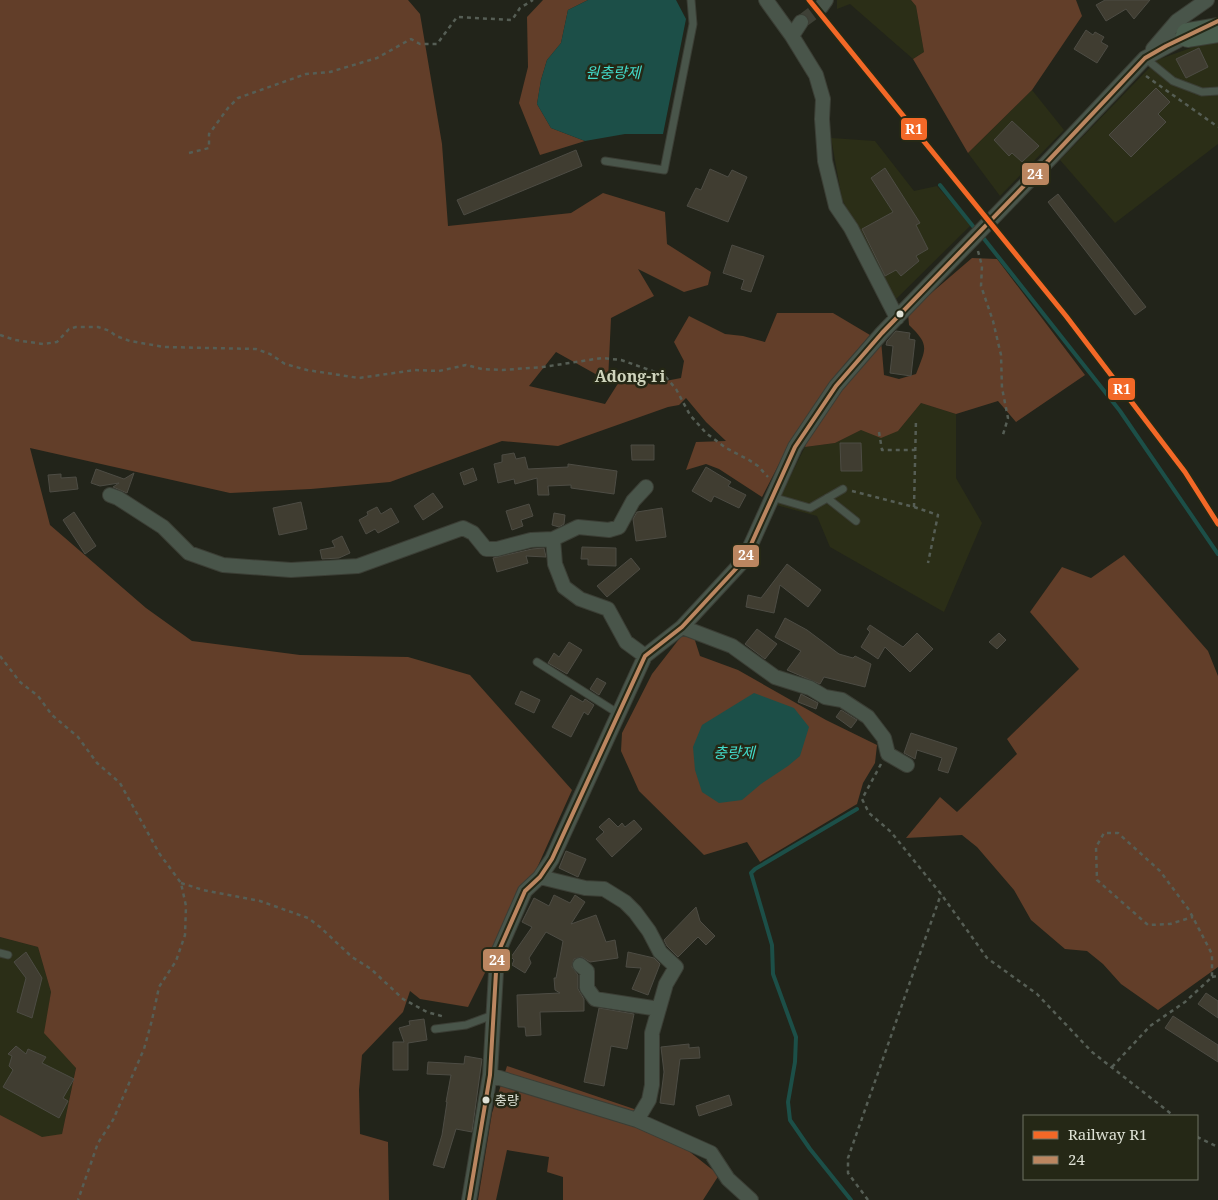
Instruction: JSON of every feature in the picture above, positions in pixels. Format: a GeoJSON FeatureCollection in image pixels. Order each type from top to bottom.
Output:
{"type":"FeatureCollection","features":[{"type":"Feature","properties":{"kind":"highway"},"geometry":{"type":"LineString","coordinates":[[1188,35],[1217,22]]}},
{"type":"Feature","properties":{"kind":"street"},"geometry":{"type":"LineString","coordinates":[[766,0],[792,36],[816,75],[823,99],[822,119],[825,161],[836,206],[851,228],[897,318]]}},
{"type":"Feature","properties":{"kind":"street"},"geometry":{"type":"LineString","coordinates":[[469,1200],[490,1075],[497,956],[524,892],[540,877],[552,859],[645,656],[682,626],[744,560],[795,447],[836,386],[882,333],[1141,64],[1177,21],[1207,0]]}},
{"type":"Feature","properties":{"kind":"street"},"geometry":{"type":"LineString","coordinates":[[792,36],[801,22]]}},
{"type":"Feature","properties":{"kind":"street"},"geometry":{"type":"LineString","coordinates":[[1141,64],[1188,35]]}},
{"type":"Feature","properties":{"kind":"street"},"geometry":{"type":"LineString","coordinates":[[110,495],[118,498],[163,527],[189,553],[223,564],[291,570],[358,566],[463,528],[473,533],[486,549],[497,550],[531,540],[553,539],[578,528],[609,530],[619,528],[634,501],[646,487]]}},
{"type":"Feature","properties":{"kind":"street"},"geometry":{"type":"LineString","coordinates":[[553,539],[555,564],[564,586],[580,599],[608,609],[626,642],[645,656]]}},
{"type":"Feature","properties":{"kind":"street"},"geometry":{"type":"LineString","coordinates":[[682,626],[732,646],[775,677],[810,688],[825,697],[842,700],[868,716],[884,738],[888,754],[907,765]]}},
{"type":"Feature","properties":{"kind":"street"},"geometry":{"type":"LineString","coordinates":[[540,877],[585,888],[604,889],[625,902],[649,930],[660,952],[676,967],[666,984],[652,1033],[652,1086],[649,1100],[637,1120]]}},
{"type":"Feature","properties":{"kind":"street"},"geometry":{"type":"LineString","coordinates":[[580,965],[588,971],[588,988],[595,999],[659,1009]]}},
{"type":"Feature","properties":{"kind":"street"},"geometry":{"type":"LineString","coordinates":[[490,1075],[637,1120],[711,1153],[728,1179],[751,1200]]}},
{"type":"Feature","properties":{"kind":"lane"},"geometry":{"type":"LineString","coordinates":[[605,161],[664,170],[693,24],[691,0]]}},
{"type":"Feature","properties":{"kind":"lane"},"geometry":{"type":"LineString","coordinates":[[1141,64],[1173,81],[1202,92],[1218,90]]}},
{"type":"Feature","properties":{"kind":"lane"},"geometry":{"type":"LineString","coordinates":[[773,493],[810,508],[843,489]]}},
{"type":"Feature","properties":{"kind":"lane"},"geometry":{"type":"LineString","coordinates":[[827,498],[856,521]]}},
{"type":"Feature","properties":{"kind":"lane"},"geometry":{"type":"LineString","coordinates":[[537,662],[618,714]]}},
{"type":"Feature","properties":{"kind":"lane"},"geometry":{"type":"LineString","coordinates":[[0,953],[8,955]]}},
{"type":"Feature","properties":{"kind":"lane"},"geometry":{"type":"LineString","coordinates":[[435,1029],[466,1025],[493,1014]]}},
{"type":"Feature","properties":{"kind":"path"},"geometry":{"type":"LineString","coordinates":[[188,153],[209,148],[210,134],[228,108],[238,98],[306,74],[330,72],[376,58],[411,39],[420,44],[437,44],[457,17],[512,20],[520,8],[533,0]]}},
{"type":"Feature","properties":{"kind":"path"},"geometry":{"type":"LineString","coordinates":[[1141,64],[1218,127]]}},
{"type":"Feature","properties":{"kind":"path"},"geometry":{"type":"LineString","coordinates":[[978,234],[982,266],[981,286],[993,321],[1000,355],[1002,388],[1008,418],[1002,438]]}},
{"type":"Feature","properties":{"kind":"path"},"geometry":{"type":"LineString","coordinates":[[0,336],[43,344],[56,342],[69,329],[76,327],[98,327],[110,330],[116,336],[130,341],[164,347],[196,349],[242,347],[256,349],[270,354],[285,364],[307,370],[359,378],[415,370],[440,371],[466,365],[482,369],[502,370],[543,367],[602,358],[621,360],[664,375],[676,389],[690,415],[706,433],[726,448],[758,466],[770,479],[773,493]]}},
{"type":"Feature","properties":{"kind":"path"},"geometry":{"type":"LineString","coordinates":[[914,507],[916,419]]}},
{"type":"Feature","properties":{"kind":"path"},"geometry":{"type":"LineString","coordinates":[[879,432],[882,450],[916,450]]}},
{"type":"Feature","properties":{"kind":"path"},"geometry":{"type":"LineString","coordinates":[[843,489],[938,515],[928,563]]}},
{"type":"Feature","properties":{"kind":"path"},"geometry":{"type":"LineString","coordinates":[[0,656],[20,682],[38,696],[52,714],[78,737],[97,763],[120,783],[159,853],[181,883],[186,906],[185,935],[176,961],[159,987],[144,1049],[113,1120],[98,1143],[78,1200]]}},
{"type":"Feature","properties":{"kind":"path"},"geometry":{"type":"LineString","coordinates":[[888,754],[862,799],[869,813],[891,832],[941,894],[987,958],[1037,994],[1092,1052],[1173,1115]]}},
{"type":"Feature","properties":{"kind":"path"},"geometry":{"type":"LineString","coordinates":[[1193,917],[1170,924],[1148,925],[1097,880],[1096,848],[1104,833],[1118,833],[1160,871],[1193,917],[1212,954],[1212,976]]}},
{"type":"Feature","properties":{"kind":"path"},"geometry":{"type":"LineString","coordinates":[[181,883],[203,890],[260,901],[308,918],[352,957],[371,969],[403,999],[427,1012],[466,1025]]}},
{"type":"Feature","properties":{"kind":"path"},"geometry":{"type":"LineString","coordinates":[[868,1200],[848,1173],[848,1158],[941,894]]}},
{"type":"Feature","properties":{"kind":"path"},"geometry":{"type":"LineString","coordinates":[[1112,1067],[1150,1026],[1184,1002],[1212,976],[1218,976]]}},
{"type":"Feature","properties":{"kind":"path"},"geometry":{"type":"LineString","coordinates":[[1198,1137],[1218,1147]]}},
{"type":"Feature","properties":{"kind":"shaded area"},"geometry":{"type":"Polygon","coordinates":[[[0,0],[408,0],[420,14],[442,144],[448,226],[571,213],[603,193],[665,212],[667,244],[711,272],[708,285],[684,292],[638,269],[654,296],[611,318],[608,381],[556,352],[529,386],[605,404],[624,374],[650,384],[681,378],[684,361],[674,342],[689,316],[725,334],[743,336],[765,342],[777,313],[833,313],[870,335],[844,365],[806,422],[794,435],[762,497],[719,469],[706,464],[686,470],[696,442],[726,441],[706,422],[686,398],[679,405],[668,407],[558,446],[502,441],[390,482],[311,489],[230,493],[30,448],[50,525],[146,608],[192,641],[300,655],[408,657],[470,675],[572,790],[537,868],[468,1007],[420,999],[410,991],[403,1012],[362,1055],[359,1090],[360,1134],[388,1142],[389,1200],[0,1200],[0,1115],[42,1137],[62,1134],[76,1068],[44,1033],[51,992],[38,947],[0,937],[0,0]]]}},
{"type":"Feature","properties":{"kind":"shaded area"},"geometry":{"type":"Polygon","coordinates":[[[543,0],[588,0],[568,10],[561,43],[547,60],[537,104],[551,128],[585,141],[540,155],[519,103],[528,67],[527,17],[543,0]]]}},
{"type":"Feature","properties":{"kind":"shaded area"},"geometry":{"type":"Polygon","coordinates":[[[837,0],[911,0],[916,6],[924,52],[913,59],[850,4],[837,9],[837,0]]]}},
{"type":"Feature","properties":{"kind":"shaded area"},"geometry":{"type":"Polygon","coordinates":[[[911,0],[1076,0],[1082,16],[1032,90],[968,153],[913,59],[924,52],[916,6],[911,0]]]}},
{"type":"Feature","properties":{"kind":"shaded area"},"geometry":{"type":"Polygon","coordinates":[[[1218,39],[1218,144],[1115,223],[1060,160],[1157,60],[1218,39]]]}},
{"type":"Feature","properties":{"kind":"shaded area"},"geometry":{"type":"Polygon","coordinates":[[[1032,90],[1064,130],[1000,196],[968,153],[1032,90]]]}},
{"type":"Feature","properties":{"kind":"shaded area"},"geometry":{"type":"Polygon","coordinates":[[[831,138],[875,141],[914,191],[937,186],[971,225],[893,302],[842,199],[831,138]]]}},
{"type":"Feature","properties":{"kind":"shaded area"},"geometry":{"type":"Polygon","coordinates":[[[972,258],[997,259],[1085,375],[1016,422],[998,401],[956,414],[921,403],[898,431],[881,438],[861,430],[835,443],[805,447],[811,429],[881,340],[884,375],[899,379],[916,374],[924,347],[920,337],[909,325],[908,313],[972,258]]]}},
{"type":"Feature","properties":{"kind":"shaded area"},"geometry":{"type":"Polygon","coordinates":[[[921,403],[956,414],[956,478],[982,523],[944,612],[830,547],[817,516],[776,505],[805,447],[835,443],[861,430],[898,431],[921,403]]]}},
{"type":"Feature","properties":{"kind":"shaded area"},"geometry":{"type":"Polygon","coordinates":[[[1124,555],[1208,651],[1218,676],[1218,967],[1158,1010],[1121,984],[1103,964],[1087,951],[1065,949],[1031,920],[1014,890],[977,847],[962,835],[906,838],[940,797],[957,812],[1017,754],[1007,739],[1079,669],[1030,612],[1062,567],[1091,578],[1124,555]]]}},
{"type":"Feature","properties":{"kind":"shaded area"},"geometry":{"type":"Polygon","coordinates":[[[690,625],[700,656],[738,670],[826,720],[877,745],[875,763],[863,783],[857,804],[760,862],[747,842],[704,855],[639,791],[621,751],[622,733],[652,674],[690,625]]]}},
{"type":"Feature","properties":{"kind":"shaded area"},"geometry":{"type":"Polygon","coordinates":[[[0,937],[38,947],[51,992],[45,1033],[76,1067],[62,1134],[10,1200],[0,1200],[0,937]]]}},
{"type":"Feature","properties":{"kind":"shaded area"},"geometry":{"type":"Polygon","coordinates":[[[507,1066],[637,1110],[719,1175],[703,1200],[563,1200],[563,1177],[547,1172],[549,1157],[507,1150],[496,1200],[478,1200],[492,1113],[507,1066]]]}},
{"type":"Feature","properties":{"kind":"water","name":"원충량제"},"geometry":{"type":"Polygon","coordinates":[[[588,0],[676,0],[686,19],[663,134],[625,134],[585,141],[551,128],[537,104],[547,60],[561,43],[568,10],[588,0]]]}},
{"type":"Feature","properties":{"kind":"water","name":"충량제"},"geometry":{"type":"Polygon","coordinates":[[[754,693],[794,708],[809,727],[800,756],[742,800],[719,803],[702,792],[695,770],[693,747],[702,725],[754,693]]]}},
{"type":"Feature","properties":{"kind":"building"},"geometry":{"type":"Polygon","coordinates":[[[1105,0],[1150,0],[1134,19],[1126,9],[1106,21],[1096,5],[1105,0]]]}},
{"type":"Feature","properties":{"kind":"building"},"geometry":{"type":"Polygon","coordinates":[[[1086,30],[1093,35],[1095,32],[1104,37],[1101,42],[1108,46],[1097,63],[1074,49],[1086,30]]]}},
{"type":"Feature","properties":{"kind":"building"},"geometry":{"type":"Polygon","coordinates":[[[1199,48],[1208,67],[1186,78],[1176,59],[1199,48]]]}},
{"type":"Feature","properties":{"kind":"building"},"geometry":{"type":"Polygon","coordinates":[[[1156,88],[1170,102],[1158,114],[1166,122],[1131,157],[1109,135],[1156,88]]]}},
{"type":"Feature","properties":{"kind":"building"},"geometry":{"type":"Polygon","coordinates":[[[1012,121],[1039,146],[1022,162],[1012,153],[1009,156],[994,140],[1012,121]]]}},
{"type":"Feature","properties":{"kind":"building"},"geometry":{"type":"Polygon","coordinates":[[[576,150],[582,166],[464,215],[457,200],[576,150]]]}},
{"type":"Feature","properties":{"kind":"building"},"geometry":{"type":"Polygon","coordinates":[[[885,168],[920,223],[916,225],[928,249],[916,256],[919,261],[901,276],[896,270],[885,276],[862,229],[893,212],[871,178],[885,168]]]}},
{"type":"Feature","properties":{"kind":"building"},"geometry":{"type":"Polygon","coordinates":[[[710,169],[728,177],[732,170],[747,177],[728,222],[687,206],[696,188],[701,190],[710,169]]]}},
{"type":"Feature","properties":{"kind":"building"},"geometry":{"type":"Polygon","coordinates":[[[1058,194],[1146,307],[1135,315],[1048,202],[1058,194]]]}},
{"type":"Feature","properties":{"kind":"building"},"geometry":{"type":"Polygon","coordinates":[[[732,245],[764,256],[751,292],[741,289],[744,280],[723,273],[732,245]]]}},
{"type":"Feature","properties":{"kind":"building"},"geometry":{"type":"Polygon","coordinates":[[[896,331],[910,333],[909,339],[915,340],[911,376],[890,373],[893,346],[886,345],[887,341],[896,331]]]}},
{"type":"Feature","properties":{"kind":"building"},"geometry":{"type":"Polygon","coordinates":[[[840,443],[861,443],[862,471],[841,471],[840,443]]]}},
{"type":"Feature","properties":{"kind":"building"},"geometry":{"type":"Polygon","coordinates":[[[631,445],[654,445],[654,460],[632,460],[631,445]]]}},
{"type":"Feature","properties":{"kind":"building"},"geometry":{"type":"Polygon","coordinates":[[[514,453],[516,459],[525,457],[528,469],[568,467],[568,464],[617,471],[614,494],[571,488],[571,485],[548,486],[549,495],[538,495],[537,478],[515,484],[514,479],[498,483],[494,464],[502,462],[502,455],[514,453]]]}},
{"type":"Feature","properties":{"kind":"building"},"geometry":{"type":"Polygon","coordinates":[[[706,467],[731,482],[728,486],[746,495],[739,508],[714,496],[711,502],[692,491],[706,467]]]}},
{"type":"Feature","properties":{"kind":"building"},"geometry":{"type":"Polygon","coordinates":[[[473,468],[477,480],[464,485],[460,473],[473,468]]]}},
{"type":"Feature","properties":{"kind":"building"},"geometry":{"type":"Polygon","coordinates":[[[96,469],[124,479],[134,473],[127,493],[113,487],[119,483],[100,486],[91,483],[96,469]]]}},
{"type":"Feature","properties":{"kind":"building"},"geometry":{"type":"Polygon","coordinates":[[[61,474],[61,478],[76,477],[78,489],[50,492],[48,475],[61,474]]]}},
{"type":"Feature","properties":{"kind":"building"},"geometry":{"type":"Polygon","coordinates":[[[433,493],[443,507],[423,520],[414,506],[433,493]]]}},
{"type":"Feature","properties":{"kind":"building"},"geometry":{"type":"Polygon","coordinates":[[[301,502],[307,529],[279,535],[273,508],[301,502]]]}},
{"type":"Feature","properties":{"kind":"building"},"geometry":{"type":"Polygon","coordinates":[[[529,504],[533,516],[521,520],[523,526],[512,530],[506,511],[529,504]]]}},
{"type":"Feature","properties":{"kind":"building"},"geometry":{"type":"Polygon","coordinates":[[[377,507],[381,514],[391,508],[399,522],[378,533],[375,529],[366,534],[359,520],[368,515],[367,512],[377,507]]]}},
{"type":"Feature","properties":{"kind":"building"},"geometry":{"type":"Polygon","coordinates":[[[662,508],[666,537],[636,541],[633,519],[637,512],[662,508]]]}},
{"type":"Feature","properties":{"kind":"building"},"geometry":{"type":"Polygon","coordinates":[[[74,512],[96,546],[85,554],[63,520],[74,512]]]}},
{"type":"Feature","properties":{"kind":"building"},"geometry":{"type":"Polygon","coordinates":[[[554,513],[565,515],[564,524],[559,527],[552,525],[554,513]]]}},
{"type":"Feature","properties":{"kind":"building"},"geometry":{"type":"Polygon","coordinates":[[[342,536],[350,553],[339,558],[322,559],[320,550],[335,547],[332,541],[342,536]]]}},
{"type":"Feature","properties":{"kind":"building"},"geometry":{"type":"Polygon","coordinates":[[[582,547],[616,548],[616,566],[588,565],[588,559],[581,559],[582,547]]]}},
{"type":"Feature","properties":{"kind":"building"},"geometry":{"type":"Polygon","coordinates":[[[544,548],[546,557],[526,556],[528,563],[497,572],[493,558],[544,548]]]}},
{"type":"Feature","properties":{"kind":"building"},"geometry":{"type":"Polygon","coordinates":[[[631,558],[640,569],[607,597],[597,586],[631,558]]]}},
{"type":"Feature","properties":{"kind":"building"},"geometry":{"type":"Polygon","coordinates":[[[787,564],[821,590],[808,607],[780,585],[774,613],[746,607],[748,595],[761,598],[787,564]]]}},
{"type":"Feature","properties":{"kind":"building"},"geometry":{"type":"Polygon","coordinates":[[[785,618],[807,630],[839,654],[853,658],[855,656],[871,664],[865,687],[824,677],[820,684],[787,670],[801,651],[775,637],[785,618]]]}},
{"type":"Feature","properties":{"kind":"building"},"geometry":{"type":"Polygon","coordinates":[[[870,625],[903,647],[917,633],[933,649],[910,672],[885,647],[878,659],[861,647],[870,632],[867,629],[870,625]]]}},
{"type":"Feature","properties":{"kind":"building"},"geometry":{"type":"Polygon","coordinates":[[[757,629],[777,644],[765,659],[745,644],[757,629]]]}},
{"type":"Feature","properties":{"kind":"building"},"geometry":{"type":"Polygon","coordinates":[[[999,633],[1006,640],[997,649],[989,642],[999,633]]]}},
{"type":"Feature","properties":{"kind":"building"},"geometry":{"type":"Polygon","coordinates":[[[569,642],[582,650],[567,674],[548,663],[554,653],[559,657],[569,642]]]}},
{"type":"Feature","properties":{"kind":"building"},"geometry":{"type":"Polygon","coordinates":[[[597,678],[606,683],[599,695],[590,689],[597,678]]]}},
{"type":"Feature","properties":{"kind":"building"},"geometry":{"type":"Polygon","coordinates":[[[521,691],[540,700],[534,713],[515,704],[521,691]]]}},
{"type":"Feature","properties":{"kind":"building"},"geometry":{"type":"Polygon","coordinates":[[[801,694],[818,703],[816,709],[798,702],[801,694]]]}},
{"type":"Feature","properties":{"kind":"building"},"geometry":{"type":"Polygon","coordinates":[[[571,695],[583,702],[585,699],[594,705],[588,715],[584,712],[571,737],[552,727],[571,695]]]}},
{"type":"Feature","properties":{"kind":"building"},"geometry":{"type":"Polygon","coordinates":[[[841,710],[857,720],[851,728],[836,717],[841,710]]]}},
{"type":"Feature","properties":{"kind":"building"},"geometry":{"type":"Polygon","coordinates":[[[911,733],[957,748],[948,773],[938,770],[942,758],[917,750],[915,759],[904,753],[911,733]]]}},
{"type":"Feature","properties":{"kind":"building"},"geometry":{"type":"Polygon","coordinates":[[[609,818],[618,827],[622,823],[625,827],[634,820],[642,829],[612,857],[596,839],[604,832],[599,827],[609,818]]]}},
{"type":"Feature","properties":{"kind":"building"},"geometry":{"type":"Polygon","coordinates":[[[566,851],[586,859],[578,877],[559,868],[566,851]]]}},
{"type":"Feature","properties":{"kind":"building"},"geometry":{"type":"Polygon","coordinates":[[[554,895],[570,903],[575,895],[585,902],[571,924],[596,915],[606,942],[615,940],[618,958],[590,962],[582,957],[574,959],[572,967],[578,975],[578,989],[584,999],[584,1011],[540,1012],[541,1035],[526,1036],[525,1027],[518,1027],[517,995],[560,993],[555,990],[554,978],[556,978],[563,941],[546,932],[529,958],[531,963],[525,973],[512,965],[514,960],[511,957],[532,927],[522,922],[534,898],[549,906],[554,895]]]}},
{"type":"Feature","properties":{"kind":"building"},"geometry":{"type":"Polygon","coordinates":[[[696,907],[700,921],[715,936],[706,945],[698,937],[678,957],[664,940],[696,907]]]}},
{"type":"Feature","properties":{"kind":"building"},"geometry":{"type":"Polygon","coordinates":[[[26,952],[42,978],[32,1018],[17,1012],[26,978],[14,962],[26,952]]]}},
{"type":"Feature","properties":{"kind":"building"},"geometry":{"type":"Polygon","coordinates":[[[628,952],[654,958],[660,964],[648,995],[632,989],[641,968],[626,967],[628,952]]]}},
{"type":"Feature","properties":{"kind":"building"},"geometry":{"type":"Polygon","coordinates":[[[1206,993],[1218,1001],[1218,1018],[1198,1004],[1206,993]]]}},
{"type":"Feature","properties":{"kind":"building"},"geometry":{"type":"Polygon","coordinates":[[[599,1008],[634,1014],[627,1049],[611,1046],[604,1086],[584,1082],[599,1008]]]}},
{"type":"Feature","properties":{"kind":"building"},"geometry":{"type":"Polygon","coordinates":[[[1173,1016],[1218,1045],[1218,1062],[1165,1028],[1173,1016]]]}},
{"type":"Feature","properties":{"kind":"building"},"geometry":{"type":"Polygon","coordinates":[[[424,1019],[427,1040],[408,1043],[408,1070],[393,1070],[393,1042],[404,1042],[399,1028],[410,1025],[409,1021],[424,1019]]]}},
{"type":"Feature","properties":{"kind":"building"},"geometry":{"type":"Polygon","coordinates":[[[689,1044],[689,1048],[699,1047],[700,1058],[680,1059],[674,1105],[660,1103],[664,1072],[661,1047],[689,1044]]]}},
{"type":"Feature","properties":{"kind":"building"},"geometry":{"type":"Polygon","coordinates":[[[16,1046],[26,1054],[28,1049],[46,1057],[42,1063],[74,1079],[63,1098],[68,1101],[59,1118],[3,1087],[13,1070],[9,1066],[12,1056],[8,1054],[16,1046]]]}},
{"type":"Feature","properties":{"kind":"building"},"geometry":{"type":"Polygon","coordinates":[[[465,1056],[482,1059],[472,1132],[456,1129],[444,1168],[433,1165],[442,1135],[451,1075],[427,1074],[428,1062],[464,1064],[465,1056]]]}},
{"type":"Feature","properties":{"kind":"building"},"geometry":{"type":"Polygon","coordinates":[[[729,1095],[732,1105],[699,1116],[696,1106],[729,1095]]]}},
{"type":"Feature","properties":{"kind":"waterway"},"geometry":{"type":"LineString","coordinates":[[940,185],[976,230]]}},
{"type":"Feature","properties":{"kind":"waterway"},"geometry":{"type":"LineString","coordinates":[[981,235],[1120,411],[1218,554]]}},
{"type":"Feature","properties":{"kind":"waterway"},"geometry":{"type":"LineString","coordinates":[[851,1200],[810,1149],[790,1120],[788,1102],[795,1062],[796,1037],[773,974],[772,945],[751,873],[857,809]]}},
{"type":"Feature","properties":{"kind":"tunnel"},"geometry":{"type":"LineString","coordinates":[[801,22],[821,7]]}},
{"type":"Feature","properties":{"kind":"rail line","name":"R1"},"geometry":{"type":"LineString","coordinates":[[809,0],[1066,316],[1185,472],[1218,524]]}},
{"type":"Feature","properties":{"kind":"transit line","name":"24"},"geometry":{"type":"LineString","coordinates":[[469,1200],[490,1075],[497,955],[525,891],[540,877],[552,859],[645,656],[682,627],[744,560],[795,447],[836,386],[882,333],[1145,58],[1218,21]]}},
{"type":"Feature","properties":{"kind":"place","name":"충량"},"geometry":{"type":"Point","coordinates":[486,1100]}},
{"type":"Feature","properties":{"kind":"district","name":"Adong-ri"},"geometry":{"type":"Point","coordinates":[630,376]}}]}
